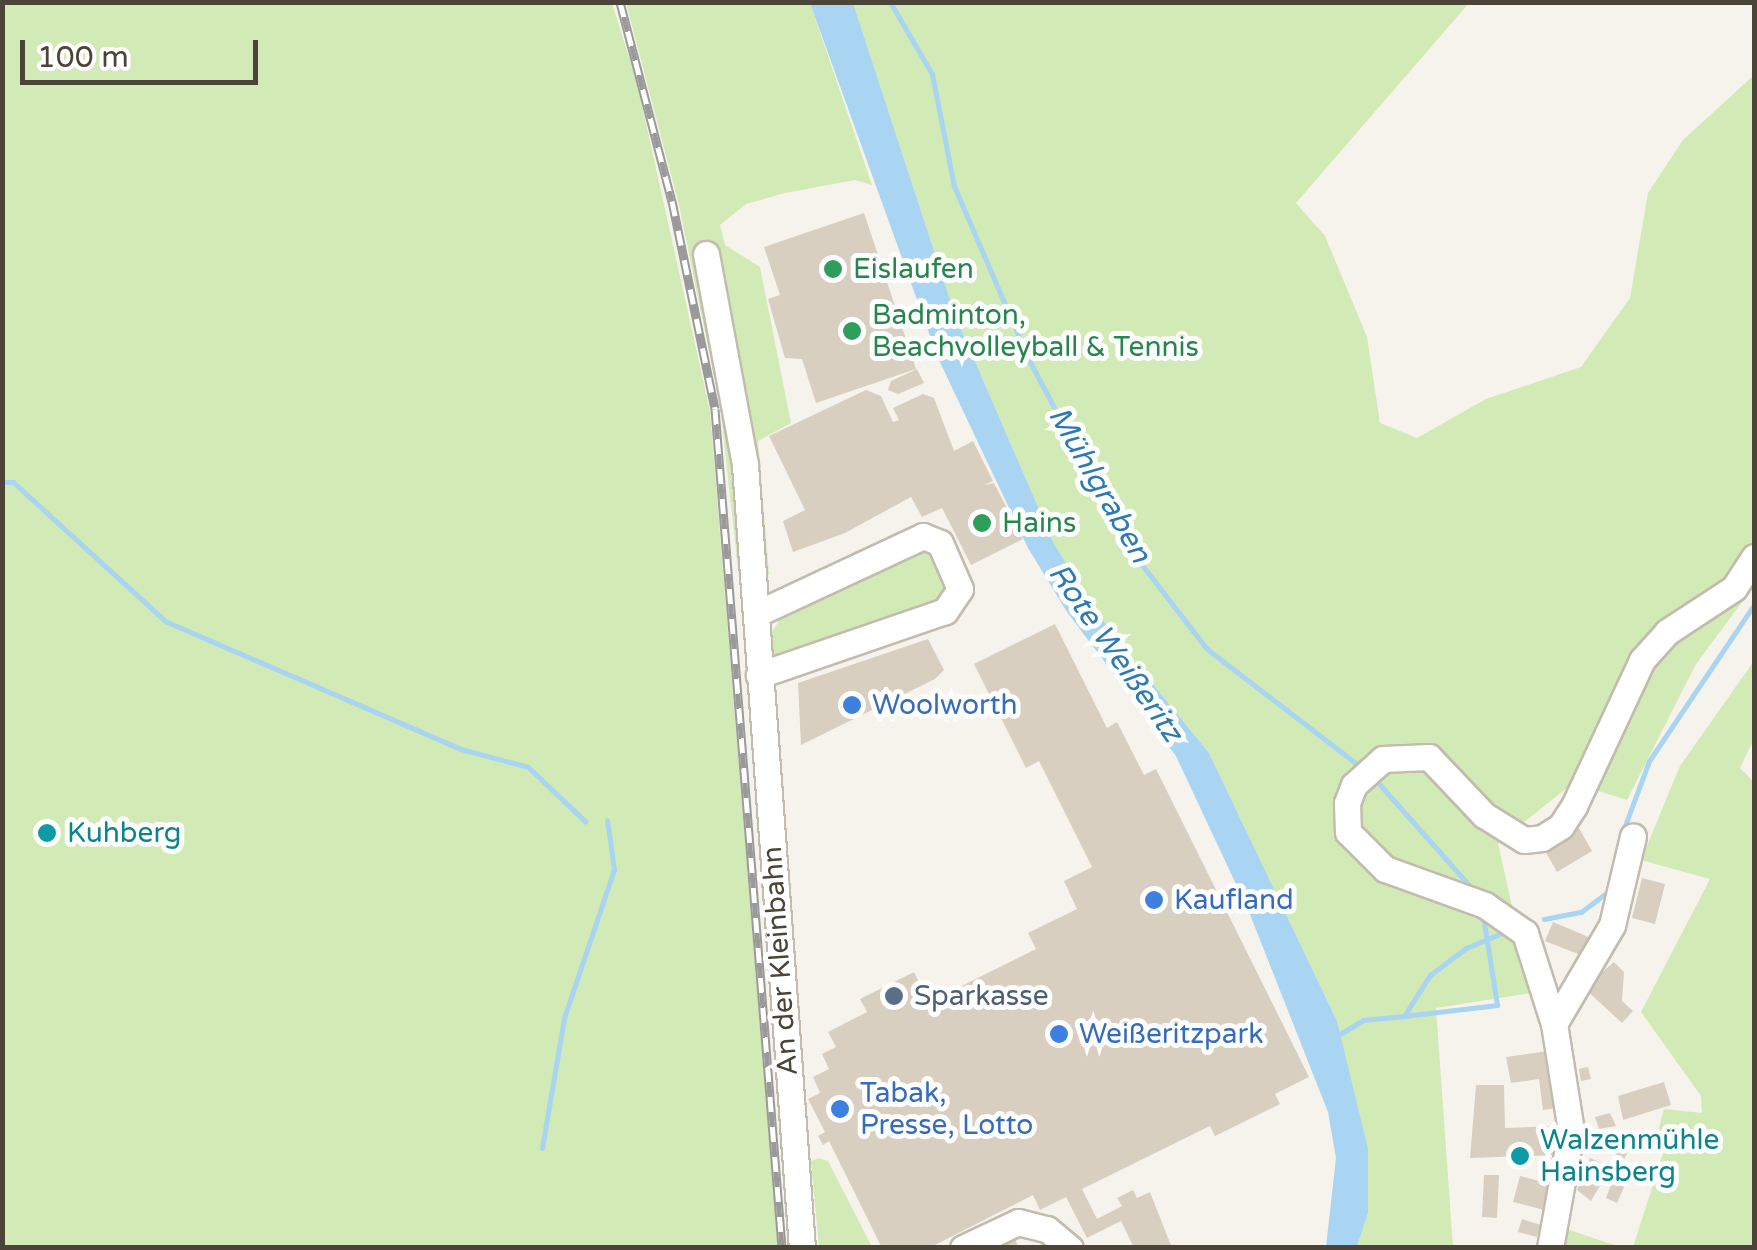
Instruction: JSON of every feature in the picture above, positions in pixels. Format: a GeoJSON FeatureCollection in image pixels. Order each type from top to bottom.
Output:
{"type":"FeatureCollection","features":[{"type":"Feature","properties":{"kind":"street","name":"An der Kleinbahn"},"geometry":{"type":"LineString","coordinates":[[706,254],[745,465],[802,1248]]}},
{"type":"Feature","properties":{"kind":"street"},"geometry":{"type":"LineString","coordinates":[[758,613],[923,536],[940,543],[960,589],[945,611],[760,675]]}},
{"type":"Feature","properties":{"kind":"street"},"geometry":{"type":"LineString","coordinates":[[1550,1248],[1572,1132],[1554,1024],[1525,933],[1477,902],[1385,869],[1363,852],[1348,832],[1347,803],[1373,765],[1393,756],[1429,757],[1484,816],[1524,840],[1542,838],[1562,826],[1642,660],[1667,632],[1734,588],[1754,557]]}},
{"type":"Feature","properties":{"kind":"street"},"geometry":{"type":"LineString","coordinates":[[1554,1024],[1612,924],[1633,836]]}},
{"type":"Feature","properties":{"kind":"street"},"geometry":{"type":"LineString","coordinates":[[963,1248],[1018,1222],[1047,1229],[1070,1248]]}},
{"type":"Feature","properties":{"kind":"green space"},"geometry":{"type":"Polygon","coordinates":[[[2,3],[612,3],[637,83],[710,411],[778,1247],[3,1247],[2,3]]]}},
{"type":"Feature","properties":{"kind":"green space"},"geometry":{"type":"Polygon","coordinates":[[[626,3],[810,3],[872,185],[855,180],[785,193],[746,204],[720,225],[725,245],[760,267],[791,423],[758,441],[769,575],[739,578],[720,405],[679,205],[626,3]]]}},
{"type":"Feature","properties":{"kind":"green space"},"geometry":{"type":"Polygon","coordinates":[[[853,3],[1469,3],[1296,203],[1325,236],[1367,337],[1380,423],[1417,438],[1486,399],[1581,367],[1630,298],[1648,193],[1683,140],[1754,75],[1754,586],[1696,664],[1627,800],[1573,783],[1498,843],[1531,993],[1436,1008],[1453,1247],[1357,1247],[1368,1213],[1337,1021],[1209,753],[1112,634],[1054,544],[955,315],[853,3]]]}},
{"type":"Feature","properties":{"kind":"green space"},"geometry":{"type":"Polygon","coordinates":[[[920,545],[932,550],[948,585],[945,598],[771,656],[769,637],[785,611],[920,545]]]}},
{"type":"Feature","properties":{"kind":"green space"},"geometry":{"type":"Polygon","coordinates":[[[1754,661],[1754,739],[1740,768],[1754,782],[1754,1247],[1633,1247],[1668,1138],[1657,1135],[1664,1109],[1702,1113],[1701,1096],[1641,1012],[1710,879],[1641,860],[1680,766],[1754,661]]]}},
{"type":"Feature","properties":{"kind":"green space"},"geometry":{"type":"Polygon","coordinates":[[[811,1161],[828,1161],[872,1247],[819,1247],[811,1161]]]}},
{"type":"Feature","properties":{"kind":"green space"},"geometry":{"type":"Polygon","coordinates":[[[1564,1228],[1620,1247],[1558,1248],[1564,1228]]]}},
{"type":"Feature","properties":{"kind":"water","name":"Rote Weißeritz"},"geometry":{"type":"Polygon","coordinates":[[[810,3],[853,3],[955,315],[1054,544],[1112,634],[1209,753],[1337,1021],[1368,1149],[1368,1213],[1357,1247],[1326,1247],[1336,1158],[1328,1112],[1249,912],[1176,756],[1067,612],[1028,548],[938,358],[810,3]]]}},
{"type":"Feature","properties":{"kind":"building"},"geometry":{"type":"Polygon","coordinates":[[[864,213],[916,369],[816,403],[802,359],[785,358],[768,299],[780,295],[764,247],[864,213]]]}},
{"type":"Feature","properties":{"kind":"building"},"geometry":{"type":"Polygon","coordinates":[[[917,369],[924,383],[898,394],[888,390],[891,381],[917,369]]]}},
{"type":"Feature","properties":{"kind":"building"},"geometry":{"type":"Polygon","coordinates":[[[866,390],[881,396],[893,422],[899,420],[893,408],[923,394],[934,398],[954,451],[973,441],[993,481],[984,485],[994,483],[1023,539],[971,565],[942,508],[922,517],[911,497],[845,533],[793,552],[783,521],[805,510],[769,436],[866,390]]]}},
{"type":"Feature","properties":{"kind":"building","name":"Weißeritzpark"},"geometry":{"type":"Polygon","coordinates":[[[1055,624],[1107,728],[1117,722],[1144,775],[1156,769],[1309,1077],[1275,1094],[1280,1104],[1215,1136],[1210,1126],[1082,1189],[1097,1219],[1122,1206],[1117,1198],[1133,1190],[1137,1198],[1150,1192],[1172,1248],[1134,1248],[1121,1221],[1087,1238],[1066,1197],[1040,1210],[1033,1195],[929,1248],[882,1248],[829,1141],[823,1145],[818,1136],[825,1132],[808,1099],[820,1093],[813,1077],[829,1069],[822,1054],[836,1047],[828,1032],[867,1012],[860,999],[914,972],[929,1002],[1036,949],[1028,933],[1077,909],[1064,881],[1092,867],[1039,761],[1026,768],[974,664],[1055,624]]]}},
{"type":"Feature","properties":{"kind":"building"},"geometry":{"type":"Polygon","coordinates":[[[928,639],[944,670],[935,679],[801,745],[798,683],[928,639]]]}},
{"type":"Feature","properties":{"kind":"building"},"geometry":{"type":"Polygon","coordinates":[[[1579,828],[1592,851],[1557,872],[1544,849],[1579,828]]]}},
{"type":"Feature","properties":{"kind":"building"},"geometry":{"type":"Polygon","coordinates":[[[1642,878],[1665,884],[1655,924],[1632,918],[1642,878]]]}},
{"type":"Feature","properties":{"kind":"building"},"geometry":{"type":"Polygon","coordinates":[[[1553,922],[1591,938],[1583,956],[1545,941],[1553,922]]]}},
{"type":"Feature","properties":{"kind":"building"},"geometry":{"type":"Polygon","coordinates":[[[1614,962],[1624,972],[1622,1001],[1633,1011],[1622,1023],[1584,988],[1614,962]]]}},
{"type":"Feature","properties":{"kind":"building"},"geometry":{"type":"Polygon","coordinates":[[[1548,1051],[1557,1108],[1543,1110],[1539,1079],[1511,1083],[1506,1057],[1548,1051]]]}},
{"type":"Feature","properties":{"kind":"building"},"geometry":{"type":"Polygon","coordinates":[[[1588,1067],[1591,1079],[1581,1081],[1579,1069],[1588,1067]]]}},
{"type":"Feature","properties":{"kind":"building"},"geometry":{"type":"Polygon","coordinates":[[[1664,1082],[1671,1105],[1623,1120],[1618,1096],[1664,1082]]]}},
{"type":"Feature","properties":{"kind":"building"},"geometry":{"type":"Polygon","coordinates":[[[1476,1085],[1504,1085],[1505,1128],[1558,1126],[1558,1155],[1470,1158],[1476,1085]]]}},
{"type":"Feature","properties":{"kind":"building"},"geometry":{"type":"Polygon","coordinates":[[[1610,1113],[1616,1126],[1599,1129],[1595,1117],[1610,1113]]]}},
{"type":"Feature","properties":{"kind":"building"},"geometry":{"type":"Polygon","coordinates":[[[1594,1134],[1629,1149],[1620,1168],[1613,1165],[1617,1155],[1590,1143],[1594,1134]]]}},
{"type":"Feature","properties":{"kind":"building"},"geometry":{"type":"Polygon","coordinates":[[[1590,1158],[1611,1167],[1591,1201],[1577,1190],[1590,1158]]]}},
{"type":"Feature","properties":{"kind":"building"},"geometry":{"type":"Polygon","coordinates":[[[1484,1175],[1499,1175],[1497,1218],[1482,1217],[1484,1175]]]}},
{"type":"Feature","properties":{"kind":"building"},"geometry":{"type":"Polygon","coordinates":[[[1520,1176],[1550,1184],[1544,1210],[1513,1202],[1520,1176]]]}},
{"type":"Feature","properties":{"kind":"building"},"geometry":{"type":"Polygon","coordinates":[[[1612,1182],[1624,1187],[1617,1203],[1606,1198],[1612,1182]]]}},
{"type":"Feature","properties":{"kind":"building"},"geometry":{"type":"Polygon","coordinates":[[[1522,1219],[1541,1225],[1537,1237],[1518,1232],[1522,1219]]]}},
{"type":"Feature","properties":{"kind":"building"},"geometry":{"type":"Polygon","coordinates":[[[1013,1235],[1019,1248],[988,1248],[1013,1235]]]}},
{"type":"Feature","properties":{"kind":"waterway","name":"Mühlgraben"},"geometry":{"type":"LineString","coordinates":[[890,2],[932,74],[954,186],[1028,358],[1125,543],[1207,649],[1361,767]]}},
{"type":"Feature","properties":{"kind":"waterway"},"geometry":{"type":"LineString","coordinates":[[2,482],[13,482],[165,621],[461,749],[528,767],[585,821]]}},
{"type":"Feature","properties":{"kind":"waterway"},"geometry":{"type":"LineString","coordinates":[[1620,839],[1649,761],[1754,605]]}},
{"type":"Feature","properties":{"kind":"waterway","name":"Mühlgraben"},"geometry":{"type":"LineString","coordinates":[[1373,777],[1475,892]]}},
{"type":"Feature","properties":{"kind":"waterway"},"geometry":{"type":"LineString","coordinates":[[542,1148],[564,1018],[614,869],[607,820]]}},
{"type":"Feature","properties":{"kind":"waterway"},"geometry":{"type":"LineString","coordinates":[[1544,919],[1581,912],[1608,892]]}},
{"type":"Feature","properties":{"kind":"waterway","name":"Mühlgraben"},"geometry":{"type":"LineString","coordinates":[[1404,1016],[1497,1005],[1483,916]]}},
{"type":"Feature","properties":{"kind":"waterway"},"geometry":{"type":"LineString","coordinates":[[1335,1037],[1363,1020],[1404,1016],[1430,975],[1466,948],[1509,930]]}},
{"type":"Feature","properties":{"kind":"railway"},"geometry":{"type":"LineString","coordinates":[[620,2],[672,201],[715,409],[782,1248]]}},
{"type":"Feature","properties":{"kind":"place","name":"Eislaufen"},"geometry":{"type":"Point","coordinates":[833,269]}},
{"type":"Feature","properties":{"kind":"place","name":"Badminton, Beachvolleyball & Tennis"},"geometry":{"type":"Point","coordinates":[852,331]}},
{"type":"Feature","properties":{"kind":"place","name":"Hains"},"geometry":{"type":"Point","coordinates":[982,523]}},
{"type":"Feature","properties":{"kind":"place","name":"Woolworth"},"geometry":{"type":"Point","coordinates":[852,705]}},
{"type":"Feature","properties":{"kind":"place","name":"Kuhberg"},"geometry":{"type":"Point","coordinates":[47,833]}},
{"type":"Feature","properties":{"kind":"place","name":"Kaufland"},"geometry":{"type":"Point","coordinates":[1154,900]}},
{"type":"Feature","properties":{"kind":"place","name":"Sparkasse"},"geometry":{"type":"Point","coordinates":[894,996]}},
{"type":"Feature","properties":{"kind":"place","name":"Weißeritzpark"},"geometry":{"type":"Point","coordinates":[1059,1034]}},
{"type":"Feature","properties":{"kind":"place","name":"Tabak, Presse, Lotto"},"geometry":{"type":"Point","coordinates":[840,1109]}},
{"type":"Feature","properties":{"kind":"place","name":"Walzenmühle Hainsberg"},"geometry":{"type":"Point","coordinates":[1520,1156]}}]}
